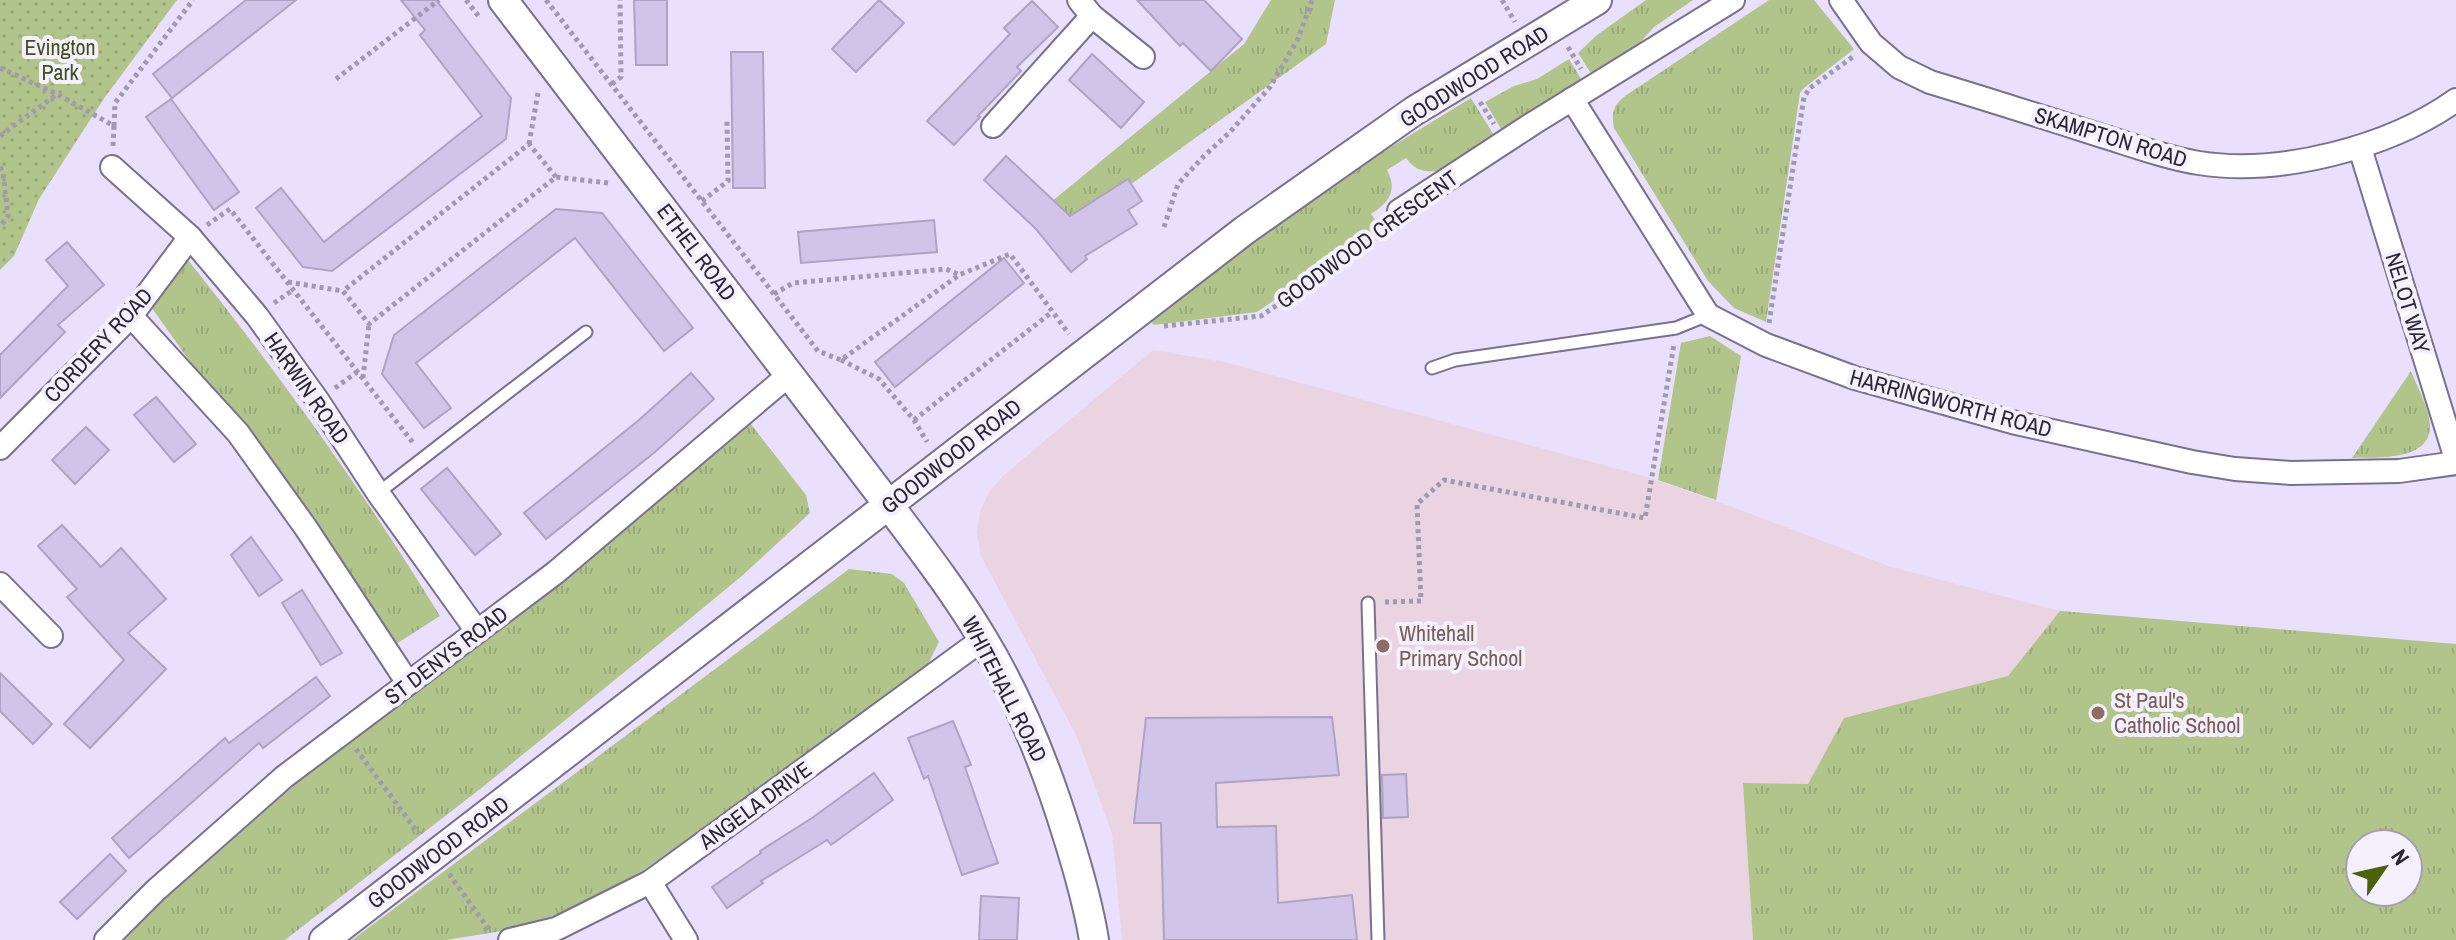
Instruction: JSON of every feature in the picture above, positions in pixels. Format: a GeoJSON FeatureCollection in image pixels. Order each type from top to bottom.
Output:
{"type":"FeatureCollection","features":[{"type":"Feature","properties":{"kind":"street","name":"ETHEL ROAD"},"geometry":{"type":"LineString","coordinates":[[503,0],[888,504]]}},
{"type":"Feature","properties":{"kind":"street","name":"GOODWOOD ROAD"},"geometry":{"type":"LineString","coordinates":[[324,940],[1245,230],[1414,111],[1597,0]]}},
{"type":"Feature","properties":{"kind":"street","name":"GOODWOOD CRESCENT"},"geometry":{"type":"LineString","coordinates":[[1399,211],[1733,0]]}},
{"type":"Feature","properties":{"kind":"street","name":"SKAMPTON ROAD"},"geometry":{"type":"LineString","coordinates":[[1841,0],[1871,43],[1899,67],[1930,82],[2200,163],[2238,166],[2296,161],[2360,148],[2430,116],[2456,100]]}},
{"type":"Feature","properties":{"kind":"street"},"geometry":{"type":"LineString","coordinates":[[993,126],[1086,8],[1143,57]]}},
{"type":"Feature","properties":{"kind":"street"},"geometry":{"type":"LineString","coordinates":[[1572,99],[1708,315]]}},
{"type":"Feature","properties":{"kind":"street","name":"NELOT WAY"},"geometry":{"type":"LineString","coordinates":[[2360,148],[2456,461]]}},
{"type":"Feature","properties":{"kind":"street","name":"HARWIN ROAD"},"geometry":{"type":"LineString","coordinates":[[112,167],[190,237],[257,316],[477,631]]}},
{"type":"Feature","properties":{"kind":"street","name":"CORDERY ROAD"},"geometry":{"type":"LineString","coordinates":[[0,448],[131,316],[190,237]]}},
{"type":"Feature","properties":{"kind":"street","name":"HARRINGWORTH ROAD"},"geometry":{"type":"LineString","coordinates":[[1708,315],[1766,345],[1855,378],[2012,422],[2192,462],[2291,473],[2399,471],[2456,461]]}},
{"type":"Feature","properties":{"kind":"street"},"geometry":{"type":"LineString","coordinates":[[131,316],[238,433],[306,528],[408,683]]}},
{"type":"Feature","properties":{"kind":"street","name":"ST DENYS ROAD"},"geometry":{"type":"LineString","coordinates":[[106,940],[156,890],[284,777],[555,573],[790,374]]}},
{"type":"Feature","properties":{"kind":"street","name":"WHITEHALL ROAD"},"geometry":{"type":"LineString","coordinates":[[888,504],[946,582],[983,639],[1025,720],[1047,772],[1088,903],[1094,940]]}},
{"type":"Feature","properties":{"kind":"street"},"geometry":{"type":"LineString","coordinates":[[0,584],[51,636]]}},
{"type":"Feature","properties":{"kind":"street","name":"ANGELA DRIVE"},"geometry":{"type":"LineString","coordinates":[[510,940],[556,929],[650,882],[983,639]]}},
{"type":"Feature","properties":{"kind":"street"},"geometry":{"type":"LineString","coordinates":[[650,882],[686,940]]}},
{"type":"Feature","properties":{"kind":"lane"},"geometry":{"type":"LineString","coordinates":[[1432,368],[1455,360],[1676,328],[1708,315]]}},
{"type":"Feature","properties":{"kind":"lane"},"geometry":{"type":"LineString","coordinates":[[378,493],[586,332]]}},
{"type":"Feature","properties":{"kind":"lane"},"geometry":{"type":"LineString","coordinates":[[1368,603],[1378,940]]}},
{"type":"Feature","properties":{"kind":"path"},"geometry":{"type":"LineString","coordinates":[[112,167],[115,103],[193,0]]}},
{"type":"Feature","properties":{"kind":"path"},"geometry":{"type":"LineString","coordinates":[[336,79],[439,0]]}},
{"type":"Feature","properties":{"kind":"path"},"geometry":{"type":"LineString","coordinates":[[546,0],[818,351],[879,379],[914,420],[1052,312]]}},
{"type":"Feature","properties":{"kind":"path"},"geometry":{"type":"LineString","coordinates":[[612,84],[621,77],[620,0]]}},
{"type":"Feature","properties":{"kind":"path"},"geometry":{"type":"LineString","coordinates":[[1164,227],[1178,184],[1270,87],[1298,39],[1312,0]]}},
{"type":"Feature","properties":{"kind":"path"},"geometry":{"type":"LineString","coordinates":[[1555,26],[1593,87]]}},
{"type":"Feature","properties":{"kind":"path"},"geometry":{"type":"LineString","coordinates":[[1766,345],[1804,97],[1810,88],[1871,43]]}},
{"type":"Feature","properties":{"kind":"path"},"geometry":{"type":"LineString","coordinates":[[0,68],[57,94],[114,126]]}},
{"type":"Feature","properties":{"kind":"path"},"geometry":{"type":"LineString","coordinates":[[1466,81],[1505,142]]}},
{"type":"Feature","properties":{"kind":"path"},"geometry":{"type":"LineString","coordinates":[[343,291],[529,144],[538,93]]}},
{"type":"Feature","properties":{"kind":"path"},"geometry":{"type":"LineString","coordinates":[[0,136],[57,94]]}},
{"type":"Feature","properties":{"kind":"path"},"geometry":{"type":"LineString","coordinates":[[702,201],[728,181],[727,121]]}},
{"type":"Feature","properties":{"kind":"path"},"geometry":{"type":"LineString","coordinates":[[529,144],[556,177],[608,183]]}},
{"type":"Feature","properties":{"kind":"path"},"geometry":{"type":"LineString","coordinates":[[0,167],[8,216],[0,227]]}},
{"type":"Feature","properties":{"kind":"path"},"geometry":{"type":"LineString","coordinates":[[369,324],[556,177]]}},
{"type":"Feature","properties":{"kind":"path"},"geometry":{"type":"LineString","coordinates":[[190,237],[230,209],[424,457]]}},
{"type":"Feature","properties":{"kind":"path","name":"GOODWOOD CRESCENT"},"geometry":{"type":"LineString","coordinates":[[1160,326],[1261,316],[1391,228],[1399,211]]}},
{"type":"Feature","properties":{"kind":"path"},"geometry":{"type":"LineString","coordinates":[[841,360],[959,275],[1010,254],[1084,354]]}},
{"type":"Feature","properties":{"kind":"path"},"geometry":{"type":"LineString","coordinates":[[774,294],[793,283],[946,269],[959,275]]}},
{"type":"Feature","properties":{"kind":"path"},"geometry":{"type":"LineString","coordinates":[[287,282],[343,291],[369,324],[363,379]]}},
{"type":"Feature","properties":{"kind":"path"},"geometry":{"type":"LineString","coordinates":[[1368,603],[1421,601],[1417,504],[1444,480],[1645,518],[1676,328]]}},
{"type":"Feature","properties":{"kind":"shaded area","name":"Whitehall Primary School"},"geometry":{"type":"Polygon","coordinates":[[[1153,350],[1224,362],[1644,476],[1891,567],[2060,611],[2456,644],[2456,940],[1122,940],[1112,833],[1077,737],[981,556],[977,533],[980,512],[989,492],[1003,476],[1153,350]]]}},
{"type":"Feature","properties":{"kind":"green space","name":"Evington Park"},"geometry":{"type":"Polygon","coordinates":[[[0,0],[177,0],[105,97],[39,199],[14,256],[0,270],[0,0]]]}},
{"type":"Feature","properties":{"kind":"green space"},"geometry":{"type":"Polygon","coordinates":[[[1271,0],[1335,0],[1326,44],[1069,229],[1051,202],[1244,44],[1271,0]]]}},
{"type":"Feature","properties":{"kind":"green space"},"geometry":{"type":"Polygon","coordinates":[[[1646,0],[1693,0],[1654,27],[1635,48],[1592,75],[1578,53],[1597,35],[1646,0]]]}},
{"type":"Feature","properties":{"kind":"green space"},"geometry":{"type":"Polygon","coordinates":[[[1769,0],[1814,0],[1854,49],[1800,93],[1766,322],[1734,308],[1708,281],[1614,128],[1613,118],[1615,107],[1625,96],[1769,0]]]}},
{"type":"Feature","properties":{"kind":"green space"},"geometry":{"type":"Polygon","coordinates":[[[1569,59],[1583,82],[1503,132],[1485,102],[1514,86],[1537,79],[1569,59]]]}},
{"type":"Feature","properties":{"kind":"green space"},"geometry":{"type":"Polygon","coordinates":[[[1471,98],[1495,137],[1463,160],[1438,171],[1416,168],[1406,158],[1387,170],[1392,190],[1387,201],[1371,214],[1381,227],[1257,312],[1154,325],[1150,320],[1228,257],[1350,172],[1471,98]]]}},
{"type":"Feature","properties":{"kind":"green space"},"geometry":{"type":"Polygon","coordinates":[[[184,255],[318,431],[440,616],[396,644],[313,516],[246,427],[196,370],[149,304],[184,255]]]}},
{"type":"Feature","properties":{"kind":"green space"},"geometry":{"type":"Polygon","coordinates":[[[1710,336],[1741,356],[1716,500],[1658,480],[1681,343],[1710,336]]]}},
{"type":"Feature","properties":{"kind":"green space"},"geometry":{"type":"Polygon","coordinates":[[[2411,371],[2430,425],[2428,437],[2422,446],[2400,455],[2352,458],[2411,371]]]}},
{"type":"Feature","properties":{"kind":"green space"},"geometry":{"type":"Polygon","coordinates":[[[750,423],[806,495],[810,513],[743,575],[484,786],[285,940],[125,940],[201,865],[283,795],[528,604],[750,423]]]}},
{"type":"Feature","properties":{"kind":"green space"},"geometry":{"type":"Polygon","coordinates":[[[849,569],[892,574],[904,583],[939,642],[925,670],[644,870],[583,904],[521,928],[446,940],[352,940],[849,569]]]}},
{"type":"Feature","properties":{"kind":"green space","name":"St Paul's Catholic School"},"geometry":{"type":"Polygon","coordinates":[[[2060,611],[2456,644],[2456,940],[1753,940],[1743,783],[1808,784],[1844,718],[2008,676],[2060,611]]]}},
{"type":"Feature","properties":{"kind":"building"},"geometry":{"type":"Polygon","coordinates":[[[246,0],[296,0],[172,98],[153,74],[246,0]]]}},
{"type":"Feature","properties":{"kind":"building"},"geometry":{"type":"Polygon","coordinates":[[[401,0],[436,0],[511,98],[506,139],[332,271],[303,267],[256,208],[281,188],[324,242],[482,116],[420,35],[425,30],[401,0]]]}},
{"type":"Feature","properties":{"kind":"building"},"geometry":{"type":"Polygon","coordinates":[[[634,0],[667,0],[667,65],[636,65],[634,0]]]}},
{"type":"Feature","properties":{"kind":"building"},"geometry":{"type":"Polygon","coordinates":[[[879,0],[904,23],[856,72],[832,49],[879,0]]]}},
{"type":"Feature","properties":{"kind":"building"},"geometry":{"type":"Polygon","coordinates":[[[1137,0],[1204,0],[1242,39],[1211,71],[1183,43],[1180,46],[1137,0]]]}},
{"type":"Feature","properties":{"kind":"building"},"geometry":{"type":"Polygon","coordinates":[[[1032,1],[1058,27],[1017,67],[1021,71],[954,145],[927,121],[1010,34],[1004,28],[1032,1]]]}},
{"type":"Feature","properties":{"kind":"building"},"geometry":{"type":"Polygon","coordinates":[[[731,52],[763,52],[765,188],[733,188],[731,52]]]}},
{"type":"Feature","properties":{"kind":"building"},"geometry":{"type":"Polygon","coordinates":[[[1092,54],[1144,102],[1121,128],[1069,80],[1092,54]]]}},
{"type":"Feature","properties":{"kind":"building"},"geometry":{"type":"Polygon","coordinates":[[[171,99],[239,192],[214,210],[146,117],[171,99]]]}},
{"type":"Feature","properties":{"kind":"building"},"geometry":{"type":"Polygon","coordinates":[[[1006,156],[1070,216],[1128,179],[1142,201],[1128,210],[1137,224],[1085,256],[1087,259],[1071,272],[1036,229],[984,180],[1006,156]]]}},
{"type":"Feature","properties":{"kind":"building"},"geometry":{"type":"Polygon","coordinates":[[[556,209],[602,213],[693,328],[664,351],[575,238],[416,363],[451,408],[424,428],[382,374],[394,335],[556,209]]]}},
{"type":"Feature","properties":{"kind":"building"},"geometry":{"type":"Polygon","coordinates":[[[934,220],[937,252],[801,263],[798,232],[934,220]]]}},
{"type":"Feature","properties":{"kind":"building"},"geometry":{"type":"Polygon","coordinates":[[[67,242],[104,285],[58,325],[65,332],[0,398],[0,355],[68,286],[46,260],[67,242]]]}},
{"type":"Feature","properties":{"kind":"building"},"geometry":{"type":"Polygon","coordinates":[[[1004,258],[1024,283],[895,387],[875,362],[1004,258]]]}},
{"type":"Feature","properties":{"kind":"building"},"geometry":{"type":"Polygon","coordinates":[[[691,373],[714,399],[655,452],[546,539],[524,513],[639,420],[691,373]]]}},
{"type":"Feature","properties":{"kind":"building"},"geometry":{"type":"Polygon","coordinates":[[[156,397],[196,444],[174,462],[134,415],[156,397]]]}},
{"type":"Feature","properties":{"kind":"building"},"geometry":{"type":"Polygon","coordinates":[[[86,427],[109,450],[75,484],[52,460],[86,427]]]}},
{"type":"Feature","properties":{"kind":"building"},"geometry":{"type":"Polygon","coordinates":[[[447,468],[501,534],[475,555],[421,489],[447,468]]]}},
{"type":"Feature","properties":{"kind":"building"},"geometry":{"type":"Polygon","coordinates":[[[62,525],[101,567],[121,548],[166,599],[128,633],[166,669],[90,748],[64,724],[124,660],[67,597],[77,589],[38,546],[62,525]]]}},
{"type":"Feature","properties":{"kind":"building"},"geometry":{"type":"Polygon","coordinates":[[[251,537],[282,580],[259,596],[231,555],[251,537]]]}},
{"type":"Feature","properties":{"kind":"building"},"geometry":{"type":"Polygon","coordinates":[[[302,590],[342,653],[321,665],[282,603],[302,590]]]}},
{"type":"Feature","properties":{"kind":"building"},"geometry":{"type":"Polygon","coordinates":[[[0,673],[52,724],[33,744],[0,711],[0,673]]]}},
{"type":"Feature","properties":{"kind":"building"},"geometry":{"type":"Polygon","coordinates":[[[316,677],[330,696],[263,748],[259,743],[129,858],[112,838],[225,738],[229,743],[316,677]]]}},
{"type":"Feature","properties":{"kind":"building"},"geometry":{"type":"Polygon","coordinates":[[[1332,717],[1339,775],[1216,783],[1217,827],[1276,826],[1278,903],[1352,895],[1357,940],[1164,940],[1161,823],[1134,823],[1146,718],[1332,717]]]}},
{"type":"Feature","properties":{"kind":"building"},"geometry":{"type":"Polygon","coordinates":[[[953,721],[971,765],[965,767],[998,863],[962,875],[928,776],[924,779],[908,738],[953,721]]]}},
{"type":"Feature","properties":{"kind":"building"},"geometry":{"type":"Polygon","coordinates":[[[874,773],[893,800],[831,845],[827,840],[761,881],[763,883],[727,908],[712,887],[874,773]]]}},
{"type":"Feature","properties":{"kind":"building"},"geometry":{"type":"Polygon","coordinates":[[[1406,774],[1408,817],[1383,818],[1382,775],[1406,774]]]}},
{"type":"Feature","properties":{"kind":"building"},"geometry":{"type":"Polygon","coordinates":[[[110,854],[126,871],[77,919],[60,902],[110,854]]]}},
{"type":"Feature","properties":{"kind":"building"},"geometry":{"type":"Polygon","coordinates":[[[981,896],[1019,898],[1017,940],[979,940],[981,896]]]}},
{"type":"Feature","properties":{"kind":"place","name":"Whitehall Primary School"},"geometry":{"type":"Point","coordinates":[1383,646]}},
{"type":"Feature","properties":{"kind":"place","name":"St Paul's Catholic School"},"geometry":{"type":"Point","coordinates":[2098,713]}}]}
